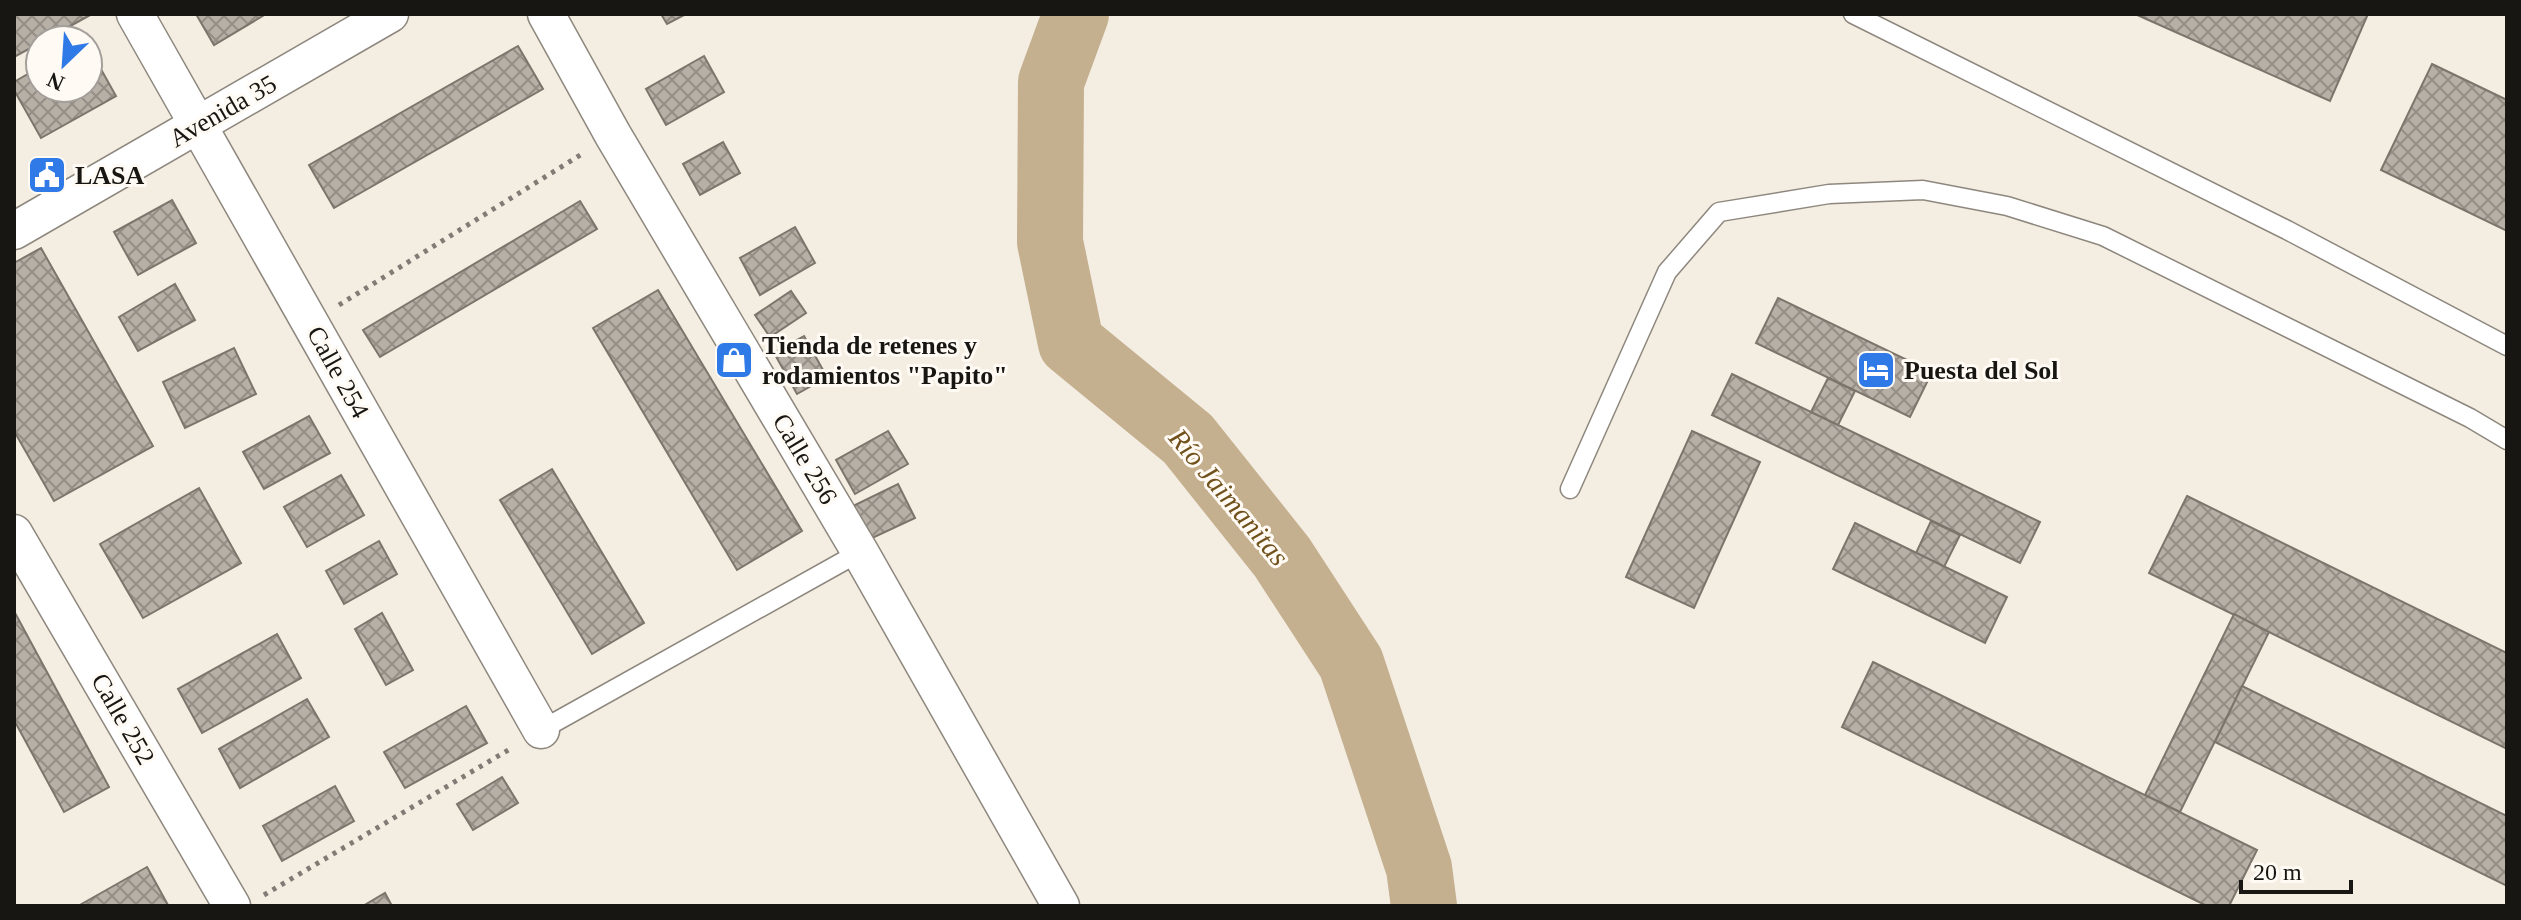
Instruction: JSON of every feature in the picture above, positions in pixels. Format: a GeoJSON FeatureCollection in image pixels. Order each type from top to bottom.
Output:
{"type":"FeatureCollection","features":[{"type":"Feature","properties":{"kind":"street","name":"Calle 254"},"geometry":{"type":"LineString","coordinates":[[135,14],[541,730]]}},
{"type":"Feature","properties":{"kind":"street","name":"Avenida 35"},"geometry":{"type":"LineString","coordinates":[[14,231],[390,14]]}},
{"type":"Feature","properties":{"kind":"street","name":"Calle 256"},"geometry":{"type":"LineString","coordinates":[[546,14],[613,135],[860,552],[1061,906]]}},
{"type":"Feature","properties":{"kind":"street","name":"Calle 252"},"geometry":{"type":"LineString","coordinates":[[14,533],[246,902]]}},
{"type":"Feature","properties":{"kind":"lane"},"geometry":{"type":"LineString","coordinates":[[1853,14],[2287,230],[2507,346]]}},
{"type":"Feature","properties":{"kind":"lane"},"geometry":{"type":"LineString","coordinates":[[1570,489],[1667,272],[1708,224],[1719,212],[1829,194],[1923,190],[2007,206],[2103,236],[2470,418],[2507,440]]}},
{"type":"Feature","properties":{"kind":"lane"},"geometry":{"type":"LineString","coordinates":[[541,730],[860,552]]}},
{"type":"Feature","properties":{"kind":"path"},"geometry":{"type":"LineString","coordinates":[[311,323],[613,135]]}},
{"type":"Feature","properties":{"kind":"path"},"geometry":{"type":"LineString","coordinates":[[246,902],[541,730]]}},
{"type":"Feature","properties":{"kind":"building"},"geometry":{"type":"Polygon","coordinates":[[[14,14],[92,14],[74,24],[24,24],[24,52],[14,57],[14,14]]]}},
{"type":"Feature","properties":{"kind":"building"},"geometry":{"type":"Polygon","coordinates":[[[196,14],[266,14],[214,45],[196,14]]]}},
{"type":"Feature","properties":{"kind":"building"},"geometry":{"type":"Polygon","coordinates":[[[661,14],[686,14],[667,24],[661,14]]]}},
{"type":"Feature","properties":{"kind":"building"},"geometry":{"type":"Polygon","coordinates":[[[2135,14],[2368,14],[2330,101],[2135,14]]]}},
{"type":"Feature","properties":{"kind":"building"},"geometry":{"type":"Polygon","coordinates":[[[518,46],[543,89],[334,208],[309,165],[518,46]]]}},
{"type":"Feature","properties":{"kind":"building"},"geometry":{"type":"Polygon","coordinates":[[[704,56],[724,92],[666,125],[646,89],[704,56]]]}},
{"type":"Feature","properties":{"kind":"building"},"geometry":{"type":"Polygon","coordinates":[[[2432,64],[2507,100],[2507,231],[2381,170],[2432,64]]]}},
{"type":"Feature","properties":{"kind":"building"},"geometry":{"type":"Polygon","coordinates":[[[104,75],[116,96],[104,103],[104,75]]]}},
{"type":"Feature","properties":{"kind":"building"},"geometry":{"type":"Polygon","coordinates":[[[24,76],[24,104],[102,104],[41,138],[14,90],[14,82],[24,76]]]}},
{"type":"Feature","properties":{"kind":"building"},"geometry":{"type":"Polygon","coordinates":[[[723,142],[740,173],[700,195],[683,164],[723,142]]]}},
{"type":"Feature","properties":{"kind":"building"},"geometry":{"type":"Polygon","coordinates":[[[172,200],[196,243],[138,275],[114,232],[172,200]]]}},
{"type":"Feature","properties":{"kind":"building"},"geometry":{"type":"Polygon","coordinates":[[[580,201],[597,229],[380,357],[363,330],[580,201]]]}},
{"type":"Feature","properties":{"kind":"building"},"geometry":{"type":"Polygon","coordinates":[[[795,227],[815,263],[760,295],[740,258],[795,227]]]}},
{"type":"Feature","properties":{"kind":"building"},"geometry":{"type":"Polygon","coordinates":[[[41,248],[153,446],[54,501],[14,431],[14,263],[41,248]]]}},
{"type":"Feature","properties":{"kind":"building"},"geometry":{"type":"Polygon","coordinates":[[[175,284],[195,320],[138,351],[119,317],[175,284]]]}},
{"type":"Feature","properties":{"kind":"building"},"geometry":{"type":"Polygon","coordinates":[[[658,290],[802,531],[737,570],[593,328],[658,290]]]}},
{"type":"Feature","properties":{"kind":"building"},"geometry":{"type":"Polygon","coordinates":[[[791,291],[806,313],[770,337],[755,315],[791,291]]]}},
{"type":"Feature","properties":{"kind":"building"},"geometry":{"type":"Polygon","coordinates":[[[1778,298],[1932,372],[1910,417],[1756,343],[1778,298]]]}},
{"type":"Feature","properties":{"kind":"building"},"geometry":{"type":"Polygon","coordinates":[[[804,336],[827,377],[797,394],[774,353],[804,336]]]}},
{"type":"Feature","properties":{"kind":"building"},"geometry":{"type":"Polygon","coordinates":[[[234,348],[256,394],[185,428],[163,382],[234,348]]]}},
{"type":"Feature","properties":{"kind":"building"},"geometry":{"type":"Polygon","coordinates":[[[1732,374],[2040,522],[2020,563],[1712,415],[1732,374]]]}},
{"type":"Feature","properties":{"kind":"building"},"geometry":{"type":"Polygon","coordinates":[[[1828,378],[1855,391],[1838,425],[1811,412],[1828,378]]]}},
{"type":"Feature","properties":{"kind":"building"},"geometry":{"type":"Polygon","coordinates":[[[309,416],[330,453],[264,489],[243,452],[309,416]]]}},
{"type":"Feature","properties":{"kind":"building"},"geometry":{"type":"Polygon","coordinates":[[[888,431],[908,464],[855,494],[836,460],[888,431]]]}},
{"type":"Feature","properties":{"kind":"building"},"geometry":{"type":"Polygon","coordinates":[[[1692,431],[1760,462],[1694,608],[1626,577],[1692,431]]]}},
{"type":"Feature","properties":{"kind":"building"},"geometry":{"type":"Polygon","coordinates":[[[552,469],[644,623],[592,654],[500,500],[552,469]]]}},
{"type":"Feature","properties":{"kind":"building"},"geometry":{"type":"Polygon","coordinates":[[[341,475],[364,515],[307,547],[284,507],[341,475]]]}},
{"type":"Feature","properties":{"kind":"building"},"geometry":{"type":"Polygon","coordinates":[[[898,484],[915,518],[868,540],[851,507],[898,484]]]}},
{"type":"Feature","properties":{"kind":"building"},"geometry":{"type":"Polygon","coordinates":[[[199,488],[241,563],[143,618],[100,544],[199,488]]]}},
{"type":"Feature","properties":{"kind":"building"},"geometry":{"type":"Polygon","coordinates":[[[2187,496],[2507,653],[2507,749],[2149,573],[2187,496]]]}},
{"type":"Feature","properties":{"kind":"building"},"geometry":{"type":"Polygon","coordinates":[[[1931,521],[1960,535],[1944,567],[1916,553],[1931,521]]]}},
{"type":"Feature","properties":{"kind":"building"},"geometry":{"type":"Polygon","coordinates":[[[1855,523],[2007,597],[1985,643],[1833,569],[1855,523]]]}},
{"type":"Feature","properties":{"kind":"building"},"geometry":{"type":"Polygon","coordinates":[[[379,541],[397,574],[344,604],[326,571],[379,541]]]}},
{"type":"Feature","properties":{"kind":"building"},"geometry":{"type":"Polygon","coordinates":[[[14,611],[109,787],[64,812],[14,720],[14,611]]]}},
{"type":"Feature","properties":{"kind":"building"},"geometry":{"type":"Polygon","coordinates":[[[382,613],[413,670],[386,685],[355,629],[382,613]]]}},
{"type":"Feature","properties":{"kind":"building"},"geometry":{"type":"Polygon","coordinates":[[[2234,614],[2269,632],[2180,812],[2145,795],[2234,614]]]}},
{"type":"Feature","properties":{"kind":"building"},"geometry":{"type":"Polygon","coordinates":[[[277,634],[301,678],[202,733],[178,689],[277,634]]]}},
{"type":"Feature","properties":{"kind":"building"},"geometry":{"type":"Polygon","coordinates":[[[1873,662],[2257,850],[2229,906],[2207,906],[1842,727],[1873,662]]]}},
{"type":"Feature","properties":{"kind":"building"},"geometry":{"type":"Polygon","coordinates":[[[2242,686],[2507,816],[2507,886],[2215,742],[2242,686]]]}},
{"type":"Feature","properties":{"kind":"building"},"geometry":{"type":"Polygon","coordinates":[[[307,699],[329,737],[240,788],[219,749],[307,699]]]}},
{"type":"Feature","properties":{"kind":"building"},"geometry":{"type":"Polygon","coordinates":[[[466,706],[487,743],[405,788],[384,752],[466,706]]]}},
{"type":"Feature","properties":{"kind":"building"},"geometry":{"type":"Polygon","coordinates":[[[502,777],[518,803],[473,830],[457,804],[502,777]]]}},
{"type":"Feature","properties":{"kind":"building"},"geometry":{"type":"Polygon","coordinates":[[[335,786],[354,821],[282,861],[263,826],[335,786]]]}},
{"type":"Feature","properties":{"kind":"building"},"geometry":{"type":"Polygon","coordinates":[[[147,867],[168,905],[78,906],[147,867]]]}},
{"type":"Feature","properties":{"kind":"building"},"geometry":{"type":"Polygon","coordinates":[[[385,893],[392,906],[363,906],[385,893]]]}},
{"type":"Feature","properties":{"kind":"waterway","name":"Río Jaimanitas"},"geometry":{"type":"LineString","coordinates":[[1076,14],[1051,82],[1050,242],[1071,343],[1188,439],[1282,557],[1351,663],[1419,868],[1424,906]]}},
{"type":"Feature","properties":{"kind":"place","name":"LASA"},"geometry":{"type":"Point","coordinates":[47,175]}},
{"type":"Feature","properties":{"kind":"place","name":"Tienda de retenes y rodamientos \"Papito\""},"geometry":{"type":"Point","coordinates":[734,360]}},
{"type":"Feature","properties":{"kind":"place","name":"Puesta del Sol"},"geometry":{"type":"Point","coordinates":[1876,370]}}]}
